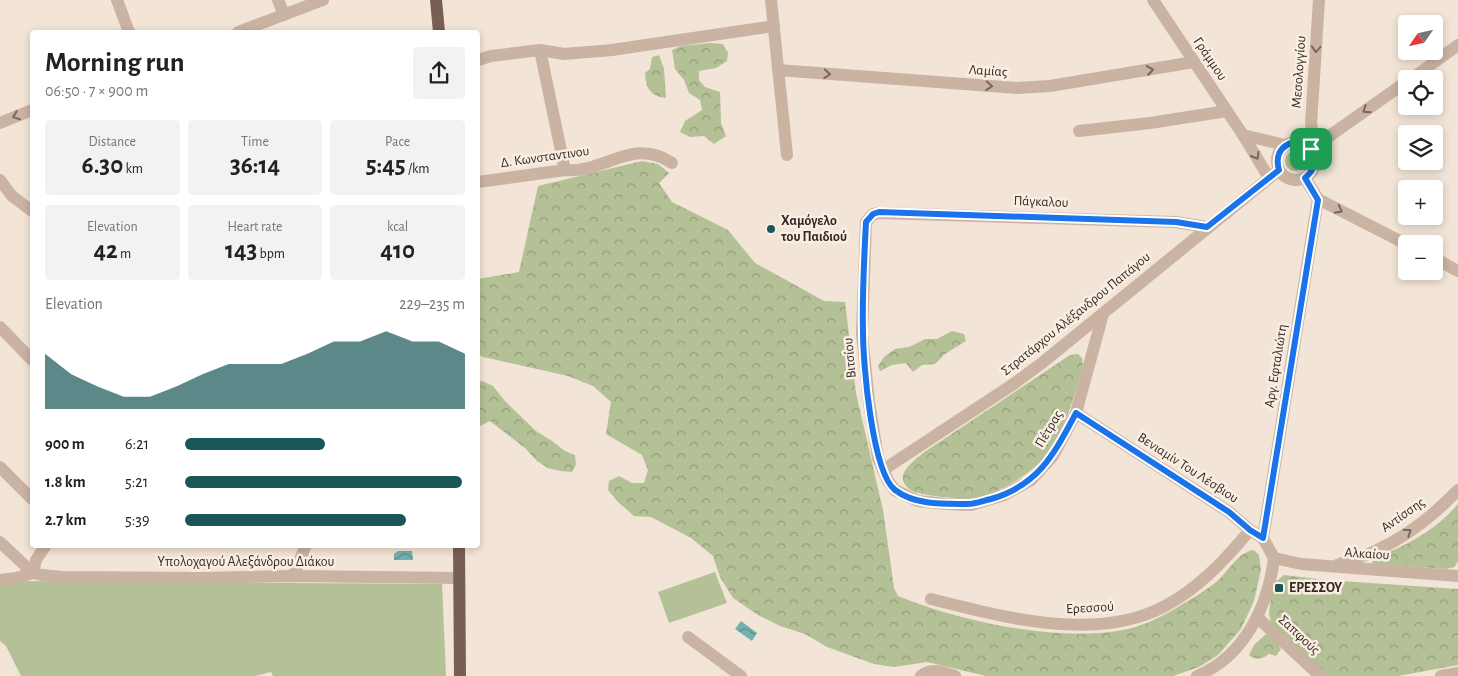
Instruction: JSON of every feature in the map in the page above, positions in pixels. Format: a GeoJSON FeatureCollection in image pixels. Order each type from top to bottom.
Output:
{"type":"FeatureCollection","features":[{"type":"Feature","properties":{"kind":"main road"},"geometry":{"type":"LineString","coordinates":[[436,0],[439,30]]}},
{"type":"Feature","properties":{"kind":"main road"},"geometry":{"type":"LineString","coordinates":[[459,548],[460,676]]}},
{"type":"Feature","properties":{"kind":"street"},"geometry":{"type":"LineString","coordinates":[[117,0],[128,30]]}},
{"type":"Feature","properties":{"kind":"street"},"geometry":{"type":"LineString","coordinates":[[278,0],[284,15]]}},
{"type":"Feature","properties":{"kind":"street"},"geometry":{"type":"LineString","coordinates":[[243,30],[323,0]]}},
{"type":"Feature","properties":{"kind":"street"},"geometry":{"type":"LineString","coordinates":[[771,0],[787,155]]}},
{"type":"Feature","properties":{"kind":"street","name":"Γράμμου"},"geometry":{"type":"LineString","coordinates":[[1153,0],[1226,111],[1274,174]]}},
{"type":"Feature","properties":{"kind":"street","name":"Μεσολογγίου"},"geometry":{"type":"LineString","coordinates":[[1313,148],[1311,124],[1319,0]]}},
{"type":"Feature","properties":{"kind":"street"},"geometry":{"type":"LineString","coordinates":[[480,59],[491,56],[540,50],[576,54],[774,26]]}},
{"type":"Feature","properties":{"kind":"street"},"geometry":{"type":"LineString","coordinates":[[1423,70],[1458,45]]}},
{"type":"Feature","properties":{"kind":"street"},"geometry":{"type":"LineString","coordinates":[[540,50],[565,170]]}},
{"type":"Feature","properties":{"kind":"street","name":"Λαμίας"},"geometry":{"type":"LineString","coordinates":[[778,70],[1017,88],[1050,86],[1194,62]]}},
{"type":"Feature","properties":{"kind":"street"},"geometry":{"type":"LineString","coordinates":[[1313,148],[1398,88]]}},
{"type":"Feature","properties":{"kind":"street"},"geometry":{"type":"LineString","coordinates":[[0,123],[30,111]]}},
{"type":"Feature","properties":{"kind":"street"},"geometry":{"type":"LineString","coordinates":[[1079,131],[1150,123],[1226,111]]}},
{"type":"Feature","properties":{"kind":"street"},"geometry":{"type":"LineString","coordinates":[[1244,135],[1285,145],[1299,142],[1313,148]]}},
{"type":"Feature","properties":{"kind":"street"},"geometry":{"type":"LineString","coordinates":[[1285,145],[1278,154],[1274,174],[1293,180],[1305,178],[1313,170],[1315,165],[1313,148]]}},
{"type":"Feature","properties":{"kind":"street","name":"Δ. Κωνσταντινου"},"geometry":{"type":"LineString","coordinates":[[480,182],[565,170],[577,171],[591,168],[626,154],[643,152],[661,155],[672,163]]}},
{"type":"Feature","properties":{"kind":"street","name":"Στρατάρχου Αλέξανδρου Παπάγου"},"geometry":{"type":"LineString","coordinates":[[883,470],[1015,383],[1103,314],[1274,174]]}},
{"type":"Feature","properties":{"kind":"street"},"geometry":{"type":"LineString","coordinates":[[1305,178],[1318,200],[1398,240]]}},
{"type":"Feature","properties":{"kind":"street"},"geometry":{"type":"LineString","coordinates":[[0,180],[12,196],[30,210]]}},
{"type":"Feature","properties":{"kind":"street","name":"Αργ. Εφταλιώτη"},"geometry":{"type":"LineString","coordinates":[[1263,538],[1318,200]]}},
{"type":"Feature","properties":{"kind":"street","name":"Πάγκαλου"},"geometry":{"type":"LineString","coordinates":[[873,214],[879,212],[1176,222],[1207,227]]}},
{"type":"Feature","properties":{"kind":"street","name":"Βιτσίου"},"geometry":{"type":"LineString","coordinates":[[873,214],[866,222],[862,334],[869,402],[878,458],[883,470]]}},
{"type":"Feature","properties":{"kind":"street"},"geometry":{"type":"LineString","coordinates":[[1443,262],[1458,270]]}},
{"type":"Feature","properties":{"kind":"street","name":"Πέτρας"},"geometry":{"type":"LineString","coordinates":[[883,470],[888,481],[896,490],[918,501],[946,504],[971,504],[988,500],[1004,495],[1031,480],[1053,456],[1076,413],[1103,314]]}},
{"type":"Feature","properties":{"kind":"street"},"geometry":{"type":"LineString","coordinates":[[0,327],[30,358]]}},
{"type":"Feature","properties":{"kind":"street","name":"Βενιαμίν Του Λέσβιου"},"geometry":{"type":"LineString","coordinates":[[1076,413],[1229,512],[1250,530],[1263,538],[1274,558]]}},
{"type":"Feature","properties":{"kind":"street"},"geometry":{"type":"LineString","coordinates":[[0,467],[30,497]]}},
{"type":"Feature","properties":{"kind":"street","name":"Αντίσσης"},"geometry":{"type":"LineString","coordinates":[[1332,566],[1391,544],[1428,518],[1458,490]]}},
{"type":"Feature","properties":{"kind":"street","name":"Ερεσσού"},"geometry":{"type":"LineString","coordinates":[[931,599],[969,609],[1037,622],[1087,625],[1117,622],[1143,615],[1165,606],[1215,569],[1250,530]]}},
{"type":"Feature","properties":{"kind":"street"},"geometry":{"type":"LineString","coordinates":[[0,542],[33,573]]}},
{"type":"Feature","properties":{"kind":"street"},"geometry":{"type":"LineString","coordinates":[[33,573],[36,560],[44,548]]}},
{"type":"Feature","properties":{"kind":"street"},"geometry":{"type":"LineString","coordinates":[[293,576],[305,548]]}},
{"type":"Feature","properties":{"kind":"street"},"geometry":{"type":"LineString","coordinates":[[1202,675],[1227,658],[1238,646],[1257,617],[1269,586],[1274,558]]}},
{"type":"Feature","properties":{"kind":"street","name":"Αλκαίου"},"geometry":{"type":"LineString","coordinates":[[1274,558],[1301,564],[1458,576]]}},
{"type":"Feature","properties":{"kind":"street"},"geometry":{"type":"LineString","coordinates":[[0,580],[33,573]]}},
{"type":"Feature","properties":{"kind":"street","name":"Υπολοχαγού Αλεξάνδρου Διάκου"},"geometry":{"type":"LineString","coordinates":[[33,573],[72,577],[202,578],[293,576],[459,578]]}},
{"type":"Feature","properties":{"kind":"street","name":"Σαπφούς"},"geometry":{"type":"LineString","coordinates":[[1257,617],[1320,676]]}},
{"type":"Feature","properties":{"kind":"street"},"geometry":{"type":"LineString","coordinates":[[688,637],[741,676]]}},
{"type":"Feature","properties":{"kind":"street"},"geometry":{"type":"LineString","coordinates":[[921,676],[925,672],[941,671],[955,676]]}},
{"type":"Feature","properties":{"kind":"street"},"geometry":{"type":"LineString","coordinates":[[1441,676],[1458,673]]}},
{"type":"Feature","properties":{"kind":"green space"},"geometry":{"type":"Polygon","coordinates":[[[710,43],[723,44],[728,53],[727,61],[716,68],[699,71],[699,80],[705,87],[720,92],[721,123],[726,136],[714,144],[704,136],[690,137],[680,132],[685,121],[702,110],[700,100],[689,93],[684,80],[675,69],[672,50],[681,46],[710,43]]]}},
{"type":"Feature","properties":{"kind":"green space"},"geometry":{"type":"Polygon","coordinates":[[[659,55],[664,69],[666,98],[656,95],[650,90],[645,73],[650,69],[652,57],[659,55]]]}},
{"type":"Feature","properties":{"kind":"green space"},"geometry":{"type":"Polygon","coordinates":[[[1291,151],[1299,151],[1305,157],[1305,165],[1299,171],[1291,171],[1285,165],[1285,157],[1291,151]]]}},
{"type":"Feature","properties":{"kind":"green space"},"geometry":{"type":"Polygon","coordinates":[[[642,161],[658,164],[669,173],[659,183],[672,202],[728,230],[755,263],[824,301],[845,302],[856,393],[883,510],[894,588],[898,596],[949,613],[1006,627],[1064,633],[1117,631],[1144,624],[1178,607],[1215,583],[1238,559],[1254,550],[1259,555],[1261,570],[1254,601],[1241,629],[1218,655],[1199,667],[1173,676],[986,676],[927,662],[894,667],[874,664],[827,647],[805,634],[780,626],[758,615],[733,598],[720,577],[713,556],[691,538],[651,517],[634,516],[608,490],[609,481],[619,476],[632,483],[644,483],[648,470],[642,455],[606,434],[611,402],[593,386],[568,376],[480,355],[480,279],[519,272],[538,186],[642,161]]]}},
{"type":"Feature","properties":{"kind":"green space"},"geometry":{"type":"Polygon","coordinates":[[[952,331],[964,334],[966,341],[945,354],[935,364],[922,365],[913,372],[906,363],[892,365],[880,371],[878,366],[884,357],[895,349],[909,347],[925,339],[937,339],[952,331]]]}},
{"type":"Feature","properties":{"kind":"green space"},"geometry":{"type":"Polygon","coordinates":[[[1078,354],[1082,358],[1083,366],[1063,426],[1054,445],[1038,464],[1028,472],[992,493],[969,499],[927,495],[907,487],[904,483],[903,475],[923,453],[1070,355],[1078,354]]]}},
{"type":"Feature","properties":{"kind":"green space"},"geometry":{"type":"Polygon","coordinates":[[[480,382],[493,386],[505,401],[536,431],[565,451],[575,455],[576,465],[572,472],[548,468],[490,421],[480,426],[480,382]]]}},
{"type":"Feature","properties":{"kind":"green space"},"geometry":{"type":"Polygon","coordinates":[[[1458,504],[1458,562],[1454,567],[1446,569],[1373,564],[1372,560],[1375,558],[1422,535],[1458,504]]]}},
{"type":"Feature","properties":{"kind":"green space"},"geometry":{"type":"Polygon","coordinates":[[[715,572],[727,603],[669,623],[658,592],[715,572]]]}},
{"type":"Feature","properties":{"kind":"green space"},"geometry":{"type":"Polygon","coordinates":[[[1284,575],[1326,580],[1458,589],[1458,665],[1398,676],[1327,676],[1272,626],[1269,614],[1273,584],[1284,575]]]}},
{"type":"Feature","properties":{"kind":"green space"},"geometry":{"type":"Polygon","coordinates":[[[19,581],[442,584],[446,676],[273,676],[271,672],[255,676],[21,676],[6,646],[0,641],[0,583],[19,581]]]}},
{"type":"Feature","properties":{"kind":"green space"},"geometry":{"type":"Polygon","coordinates":[[[1266,634],[1275,640],[1281,649],[1276,656],[1269,654],[1259,659],[1249,655],[1254,645],[1266,634]]]}},
{"type":"Feature","properties":{"kind":"water"},"geometry":{"type":"Polygon","coordinates":[[[398,551],[412,551],[413,560],[394,560],[394,554],[398,551]]]}},
{"type":"Feature","properties":{"kind":"water"},"geometry":{"type":"Polygon","coordinates":[[[741,621],[757,633],[752,641],[735,629],[741,621]]]}},
{"type":"Feature","properties":{"kind":"place","name":"Χαμόγελο του Παιδιού"},"geometry":{"type":"Point","coordinates":[771,229]}},
{"type":"Feature","properties":{"kind":"place","name":"ΕΡΕΣΣΟΥ"},"geometry":{"type":"Point","coordinates":[1279,588]}},
{"type":"Feature","properties":{"kind":"route"},"geometry":{"type":"LineString","coordinates":[[1299,142],[1308,145],[1311,149],[1314,154],[1315,165],[1305,178],[1318,200],[1263,538],[1250,530],[1229,512],[1076,413],[1053,456],[1031,480],[1004,495],[971,504],[918,501],[896,490],[888,481],[878,458],[869,402],[862,334],[866,222],[873,214],[879,212],[1176,222],[1207,227],[1279,170],[1278,154],[1285,145],[1299,142]]}}]}
